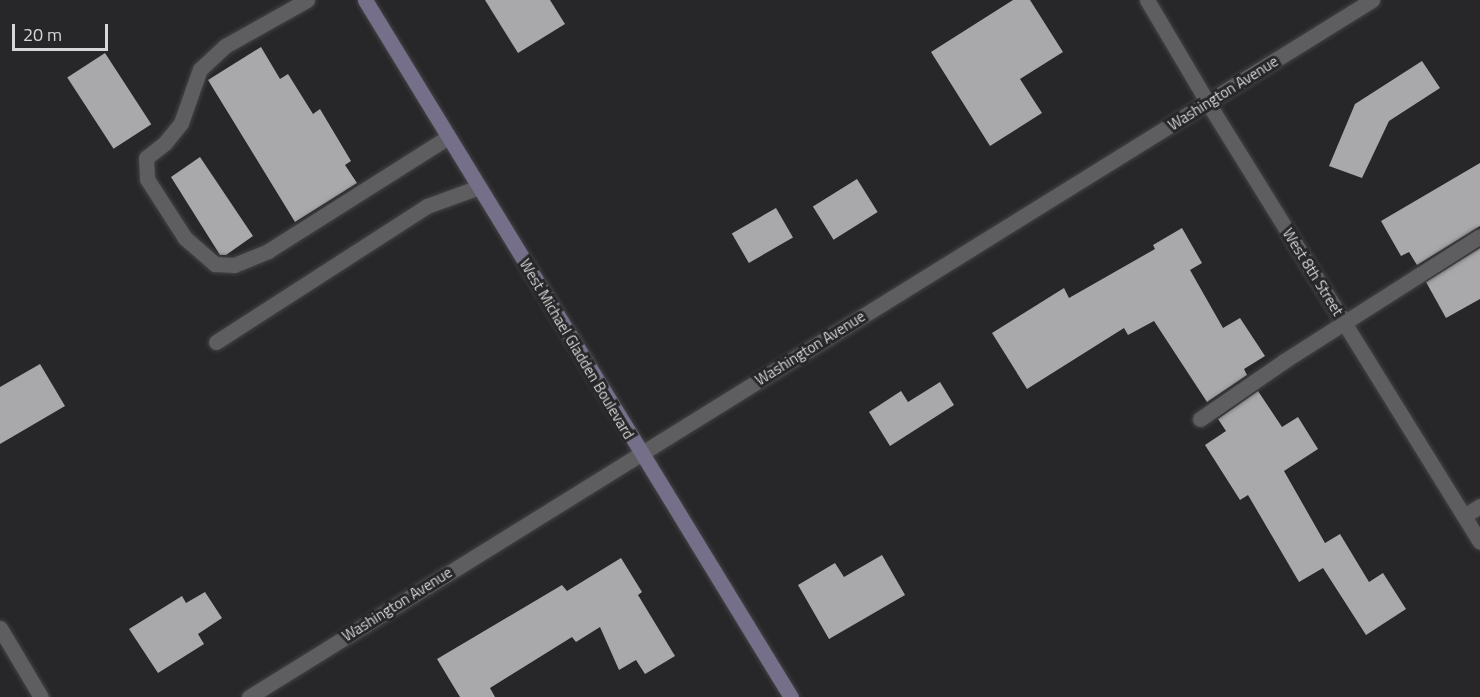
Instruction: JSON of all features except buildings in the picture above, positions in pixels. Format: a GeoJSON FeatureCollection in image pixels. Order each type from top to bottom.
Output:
{"type":"FeatureCollection","features":[{"type":"Feature","properties":{"kind":"main road","name":"West Michael Gladden Boulevard"},"geometry":{"type":"LineString","coordinates":[[365,0],[791,697]]}},
{"type":"Feature","properties":{"kind":"street"},"geometry":{"type":"LineString","coordinates":[[307,0],[225,46],[200,69],[181,123],[165,143],[146,158],[147,179],[185,238],[215,264],[234,265],[268,251],[448,137]]}},
{"type":"Feature","properties":{"kind":"street","name":"West 8th Street"},"geometry":{"type":"LineString","coordinates":[[1147,0],[1208,103],[1480,542]]}},
{"type":"Feature","properties":{"kind":"street","name":"Washington Avenue"},"geometry":{"type":"LineString","coordinates":[[249,697],[1371,0]]}},
{"type":"Feature","properties":{"kind":"street"},"geometry":{"type":"LineString","coordinates":[[216,342],[427,206],[479,187]]}},
{"type":"Feature","properties":{"kind":"street"},"geometry":{"type":"LineString","coordinates":[[1200,419],[1480,236]]}},
{"type":"Feature","properties":{"kind":"street"},"geometry":{"type":"LineString","coordinates":[[1464,516],[1480,506]]}},
{"type":"Feature","properties":{"kind":"street"},"geometry":{"type":"LineString","coordinates":[[0,628],[41,697]]}}]}
